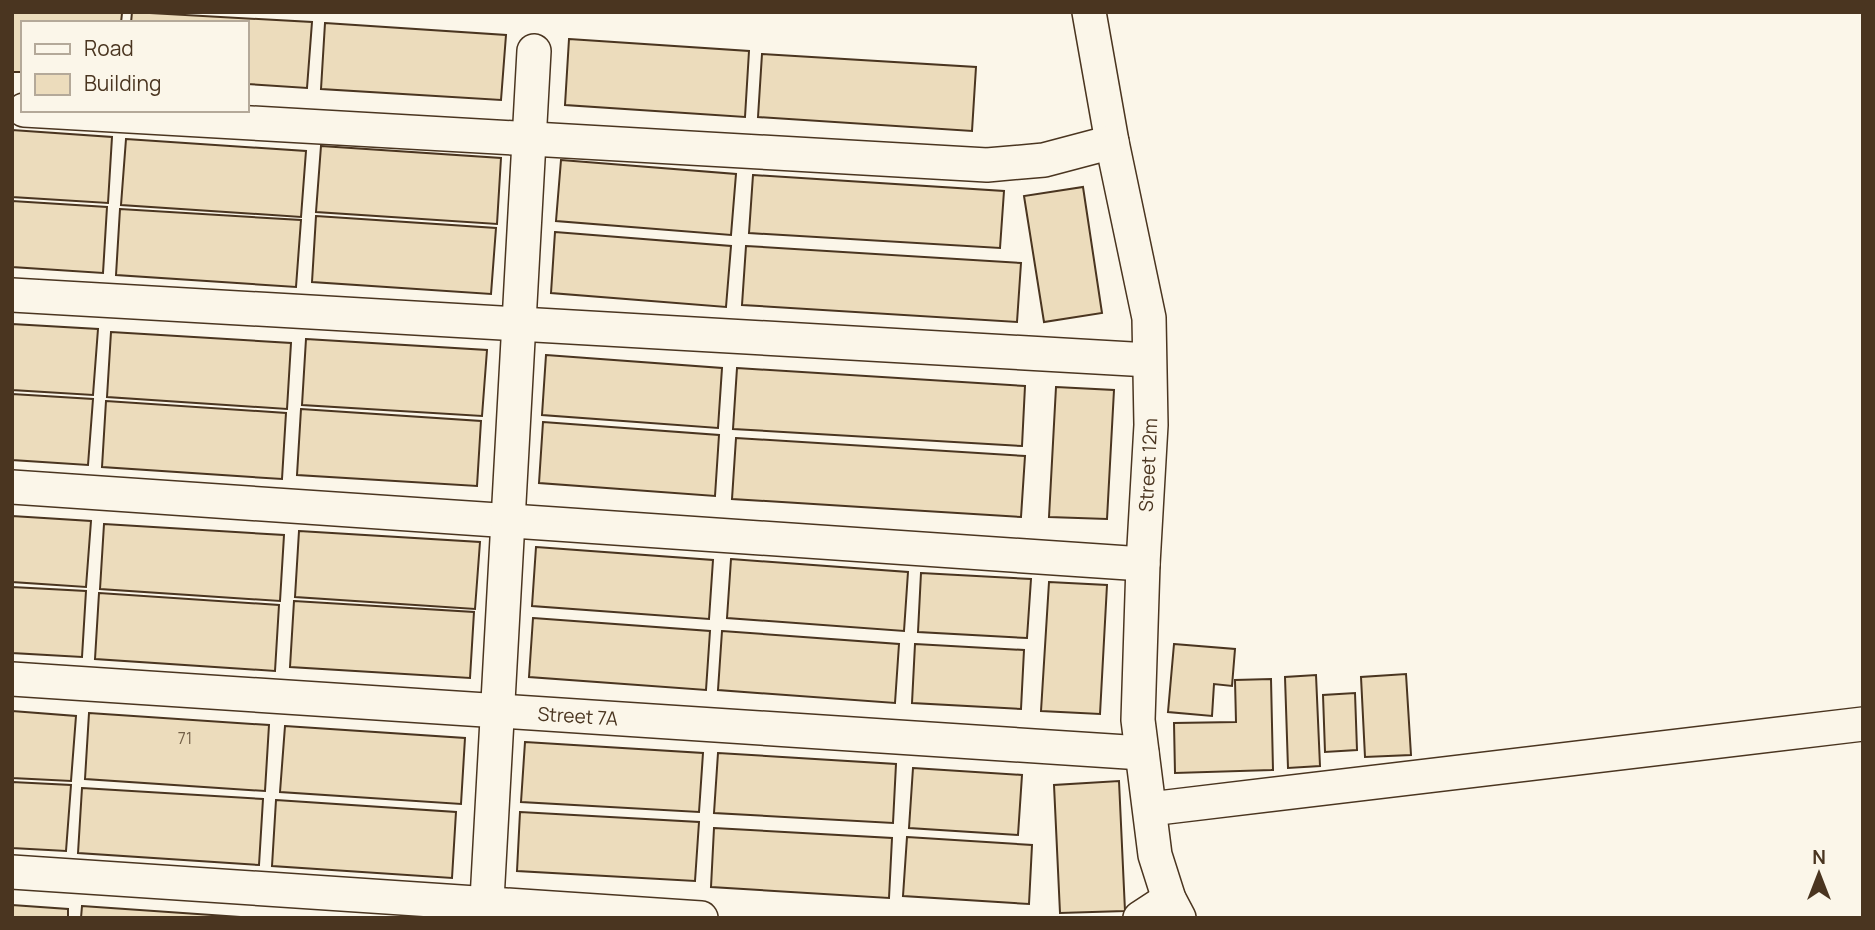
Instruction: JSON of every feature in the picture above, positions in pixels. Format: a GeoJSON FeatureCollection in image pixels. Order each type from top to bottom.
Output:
{"type":"FeatureCollection","features":[{"type":"Feature","properties":{"kind":"street","name":"Street 12m"},"geometry":{"type":"LineString","coordinates":[[1089,12],[1112,142],[1149,318],[1151,425],[1138,720],[1156,855],[1174,909]]}},
{"type":"Feature","properties":{"kind":"street"},"geometry":{"type":"LineString","coordinates":[[486,911],[534,51]]}},
{"type":"Feature","properties":{"kind":"street"},"geometry":{"type":"LineString","coordinates":[[59,112],[987,165],[1044,160],[1112,142]]}},
{"type":"Feature","properties":{"kind":"street"},"geometry":{"type":"LineString","coordinates":[[12,295],[1149,360]]}},
{"type":"Feature","properties":{"kind":"street"},"geometry":{"type":"LineString","coordinates":[[12,487],[1143,564]]}},
{"type":"Feature","properties":{"kind":"street","name":"Street 7A"},"geometry":{"type":"LineString","coordinates":[[12,679],[1142,753]]}},
{"type":"Feature","properties":{"kind":"street"},"geometry":{"type":"LineString","coordinates":[[1150,809],[1863,723]]}},
{"type":"Feature","properties":{"kind":"street"},"geometry":{"type":"LineString","coordinates":[[12,872],[486,911],[701,918]]}},
{"type":"Feature","properties":{"kind":"street"},"geometry":{"type":"LineString","coordinates":[[1140,918],[1174,909]]}},
{"type":"Feature","properties":{"kind":"building"},"geometry":{"type":"Polygon","coordinates":[[[12,12],[122,13],[121,21],[21,21],[21,72],[12,72],[12,12]]]}},
{"type":"Feature","properties":{"kind":"building"},"geometry":{"type":"Polygon","coordinates":[[[132,12],[312,22],[307,88],[248,84],[248,21],[131,21],[132,12]]]}},
{"type":"Feature","properties":{"kind":"building"},"geometry":{"type":"Polygon","coordinates":[[[325,23],[506,35],[501,100],[321,89],[325,23]]]}},
{"type":"Feature","properties":{"kind":"building"},"geometry":{"type":"Polygon","coordinates":[[[569,39],[749,51],[745,117],[565,105],[569,39]]]}},
{"type":"Feature","properties":{"kind":"building"},"geometry":{"type":"Polygon","coordinates":[[[762,54],[976,67],[972,131],[758,117],[762,54]]]}},
{"type":"Feature","properties":{"kind":"building"},"geometry":{"type":"Polygon","coordinates":[[[12,130],[112,137],[108,203],[12,197],[12,130]]]}},
{"type":"Feature","properties":{"kind":"building"},"geometry":{"type":"Polygon","coordinates":[[[126,139],[306,151],[301,217],[121,205],[126,139]]]}},
{"type":"Feature","properties":{"kind":"building"},"geometry":{"type":"Polygon","coordinates":[[[321,146],[501,158],[497,224],[316,212],[321,146]]]}},
{"type":"Feature","properties":{"kind":"building"},"geometry":{"type":"Polygon","coordinates":[[[561,160],[736,174],[731,235],[556,221],[561,160]]]}},
{"type":"Feature","properties":{"kind":"building"},"geometry":{"type":"Polygon","coordinates":[[[753,175],[1004,191],[1000,248],[749,233],[753,175]]]}},
{"type":"Feature","properties":{"kind":"building"},"geometry":{"type":"Polygon","coordinates":[[[1083,187],[1102,313],[1044,322],[1024,196],[1083,187]]]}},
{"type":"Feature","properties":{"kind":"building"},"geometry":{"type":"Polygon","coordinates":[[[12,201],[107,207],[103,273],[12,267],[12,201]]]}},
{"type":"Feature","properties":{"kind":"building"},"geometry":{"type":"Polygon","coordinates":[[[120,209],[301,220],[296,287],[116,275],[120,209]]]}},
{"type":"Feature","properties":{"kind":"building"},"geometry":{"type":"Polygon","coordinates":[[[316,216],[496,228],[491,294],[312,282],[316,216]]]}},
{"type":"Feature","properties":{"kind":"building"},"geometry":{"type":"Polygon","coordinates":[[[555,232],[731,246],[726,307],[551,293],[555,232]]]}},
{"type":"Feature","properties":{"kind":"building"},"geometry":{"type":"Polygon","coordinates":[[[746,246],[1021,263],[1017,322],[742,305],[746,246]]]}},
{"type":"Feature","properties":{"kind":"building"},"geometry":{"type":"Polygon","coordinates":[[[12,324],[98,329],[93,395],[12,390],[12,324]]]}},
{"type":"Feature","properties":{"kind":"building"},"geometry":{"type":"Polygon","coordinates":[[[111,332],[291,343],[287,409],[107,397],[111,332]]]}},
{"type":"Feature","properties":{"kind":"building"},"geometry":{"type":"Polygon","coordinates":[[[306,339],[487,350],[482,416],[302,405],[306,339]]]}},
{"type":"Feature","properties":{"kind":"building"},"geometry":{"type":"Polygon","coordinates":[[[546,355],[722,368],[718,428],[542,415],[546,355]]]}},
{"type":"Feature","properties":{"kind":"building"},"geometry":{"type":"Polygon","coordinates":[[[737,368],[1025,386],[1022,446],[733,429],[737,368]]]}},
{"type":"Feature","properties":{"kind":"building"},"geometry":{"type":"Polygon","coordinates":[[[1056,387],[1114,390],[1107,519],[1049,517],[1056,387]]]}},
{"type":"Feature","properties":{"kind":"building"},"geometry":{"type":"Polygon","coordinates":[[[12,394],[93,399],[88,465],[12,460],[12,394]]]}},
{"type":"Feature","properties":{"kind":"building"},"geometry":{"type":"Polygon","coordinates":[[[106,401],[286,413],[282,479],[102,467],[106,401]]]}},
{"type":"Feature","properties":{"kind":"building"},"geometry":{"type":"Polygon","coordinates":[[[301,409],[481,421],[477,486],[297,475],[301,409]]]}},
{"type":"Feature","properties":{"kind":"building"},"geometry":{"type":"Polygon","coordinates":[[[543,422],[719,435],[715,496],[539,483],[543,422]]]}},
{"type":"Feature","properties":{"kind":"building"},"geometry":{"type":"Polygon","coordinates":[[[736,438],[1025,456],[1021,517],[732,499],[736,438]]]}},
{"type":"Feature","properties":{"kind":"building"},"geometry":{"type":"Polygon","coordinates":[[[12,516],[91,521],[86,587],[12,582],[12,516]]]}},
{"type":"Feature","properties":{"kind":"building"},"geometry":{"type":"Polygon","coordinates":[[[104,524],[284,535],[280,601],[100,589],[104,524]]]}},
{"type":"Feature","properties":{"kind":"building"},"geometry":{"type":"Polygon","coordinates":[[[299,531],[480,542],[475,609],[295,597],[299,531]]]}},
{"type":"Feature","properties":{"kind":"building"},"geometry":{"type":"Polygon","coordinates":[[[536,547],[713,560],[709,619],[532,606],[536,547]]]}},
{"type":"Feature","properties":{"kind":"building"},"geometry":{"type":"Polygon","coordinates":[[[731,559],[908,572],[904,631],[727,618],[731,559]]]}},
{"type":"Feature","properties":{"kind":"building"},"geometry":{"type":"Polygon","coordinates":[[[921,573],[1031,579],[1027,638],[918,632],[921,573]]]}},
{"type":"Feature","properties":{"kind":"building"},"geometry":{"type":"Polygon","coordinates":[[[1049,582],[1107,585],[1100,714],[1041,711],[1049,582]]]}},
{"type":"Feature","properties":{"kind":"building"},"geometry":{"type":"Polygon","coordinates":[[[12,587],[86,591],[82,657],[12,653],[12,587]]]}},
{"type":"Feature","properties":{"kind":"building"},"geometry":{"type":"Polygon","coordinates":[[[99,593],[279,605],[275,671],[95,659],[99,593]]]}},
{"type":"Feature","properties":{"kind":"building"},"geometry":{"type":"Polygon","coordinates":[[[294,601],[474,612],[470,678],[290,667],[294,601]]]}},
{"type":"Feature","properties":{"kind":"building"},"geometry":{"type":"Polygon","coordinates":[[[533,618],[710,631],[706,690],[529,677],[533,618]]]}},
{"type":"Feature","properties":{"kind":"building"},"geometry":{"type":"Polygon","coordinates":[[[722,631],[899,644],[895,703],[718,690],[722,631]]]}},
{"type":"Feature","properties":{"kind":"building"},"geometry":{"type":"Polygon","coordinates":[[[915,644],[1024,650],[1021,709],[912,703],[915,644]]]}},
{"type":"Feature","properties":{"kind":"building"},"geometry":{"type":"Polygon","coordinates":[[[1174,644],[1235,649],[1232,686],[1214,684],[1212,716],[1168,712],[1174,644]]]}},
{"type":"Feature","properties":{"kind":"building"},"geometry":{"type":"Polygon","coordinates":[[[1406,674],[1411,755],[1365,757],[1361,677],[1406,674]]]}},
{"type":"Feature","properties":{"kind":"building"},"geometry":{"type":"Polygon","coordinates":[[[1316,675],[1320,766],[1288,768],[1285,677],[1316,675]]]}},
{"type":"Feature","properties":{"kind":"building"},"geometry":{"type":"Polygon","coordinates":[[[1271,679],[1273,770],[1175,773],[1174,723],[1236,722],[1235,680],[1271,679]]]}},
{"type":"Feature","properties":{"kind":"building"},"geometry":{"type":"Polygon","coordinates":[[[1355,693],[1357,750],[1325,752],[1323,695],[1355,693]]]}},
{"type":"Feature","properties":{"kind":"building"},"geometry":{"type":"Polygon","coordinates":[[[12,711],[76,716],[71,781],[12,778],[12,711]]]}},
{"type":"Feature","properties":{"kind":"building"},"geometry":{"type":"Polygon","coordinates":[[[89,713],[269,725],[265,791],[85,779],[89,713]]]}},
{"type":"Feature","properties":{"kind":"building"},"geometry":{"type":"Polygon","coordinates":[[[285,726],[465,738],[461,804],[280,792],[285,726]]]}},
{"type":"Feature","properties":{"kind":"building"},"geometry":{"type":"Polygon","coordinates":[[[525,742],[703,753],[699,812],[521,802],[525,742]]]}},
{"type":"Feature","properties":{"kind":"building"},"geometry":{"type":"Polygon","coordinates":[[[718,753],[896,764],[893,823],[714,813],[718,753]]]}},
{"type":"Feature","properties":{"kind":"building"},"geometry":{"type":"Polygon","coordinates":[[[913,768],[1022,775],[1018,835],[909,828],[913,768]]]}},
{"type":"Feature","properties":{"kind":"building"},"geometry":{"type":"Polygon","coordinates":[[[1119,781],[1125,911],[1060,913],[1054,785],[1119,781]]]}},
{"type":"Feature","properties":{"kind":"building"},"geometry":{"type":"Polygon","coordinates":[[[12,782],[71,785],[66,851],[12,848],[12,782]]]}},
{"type":"Feature","properties":{"kind":"building"},"geometry":{"type":"Polygon","coordinates":[[[82,788],[263,799],[259,865],[78,853],[82,788]]]}},
{"type":"Feature","properties":{"kind":"building"},"geometry":{"type":"Polygon","coordinates":[[[276,800],[456,812],[452,878],[272,866],[276,800]]]}},
{"type":"Feature","properties":{"kind":"building"},"geometry":{"type":"Polygon","coordinates":[[[520,812],[699,822],[695,881],[517,871],[520,812]]]}},
{"type":"Feature","properties":{"kind":"building"},"geometry":{"type":"Polygon","coordinates":[[[714,828],[892,838],[889,898],[711,887],[714,828]]]}},
{"type":"Feature","properties":{"kind":"building"},"geometry":{"type":"Polygon","coordinates":[[[907,837],[1032,845],[1029,904],[903,896],[907,837]]]}},
{"type":"Feature","properties":{"kind":"building"},"geometry":{"type":"Polygon","coordinates":[[[12,905],[68,909],[68,918],[12,918],[12,905]]]}},
{"type":"Feature","properties":{"kind":"building"},"geometry":{"type":"Polygon","coordinates":[[[82,906],[255,918],[81,918],[82,906]]]}}]}
